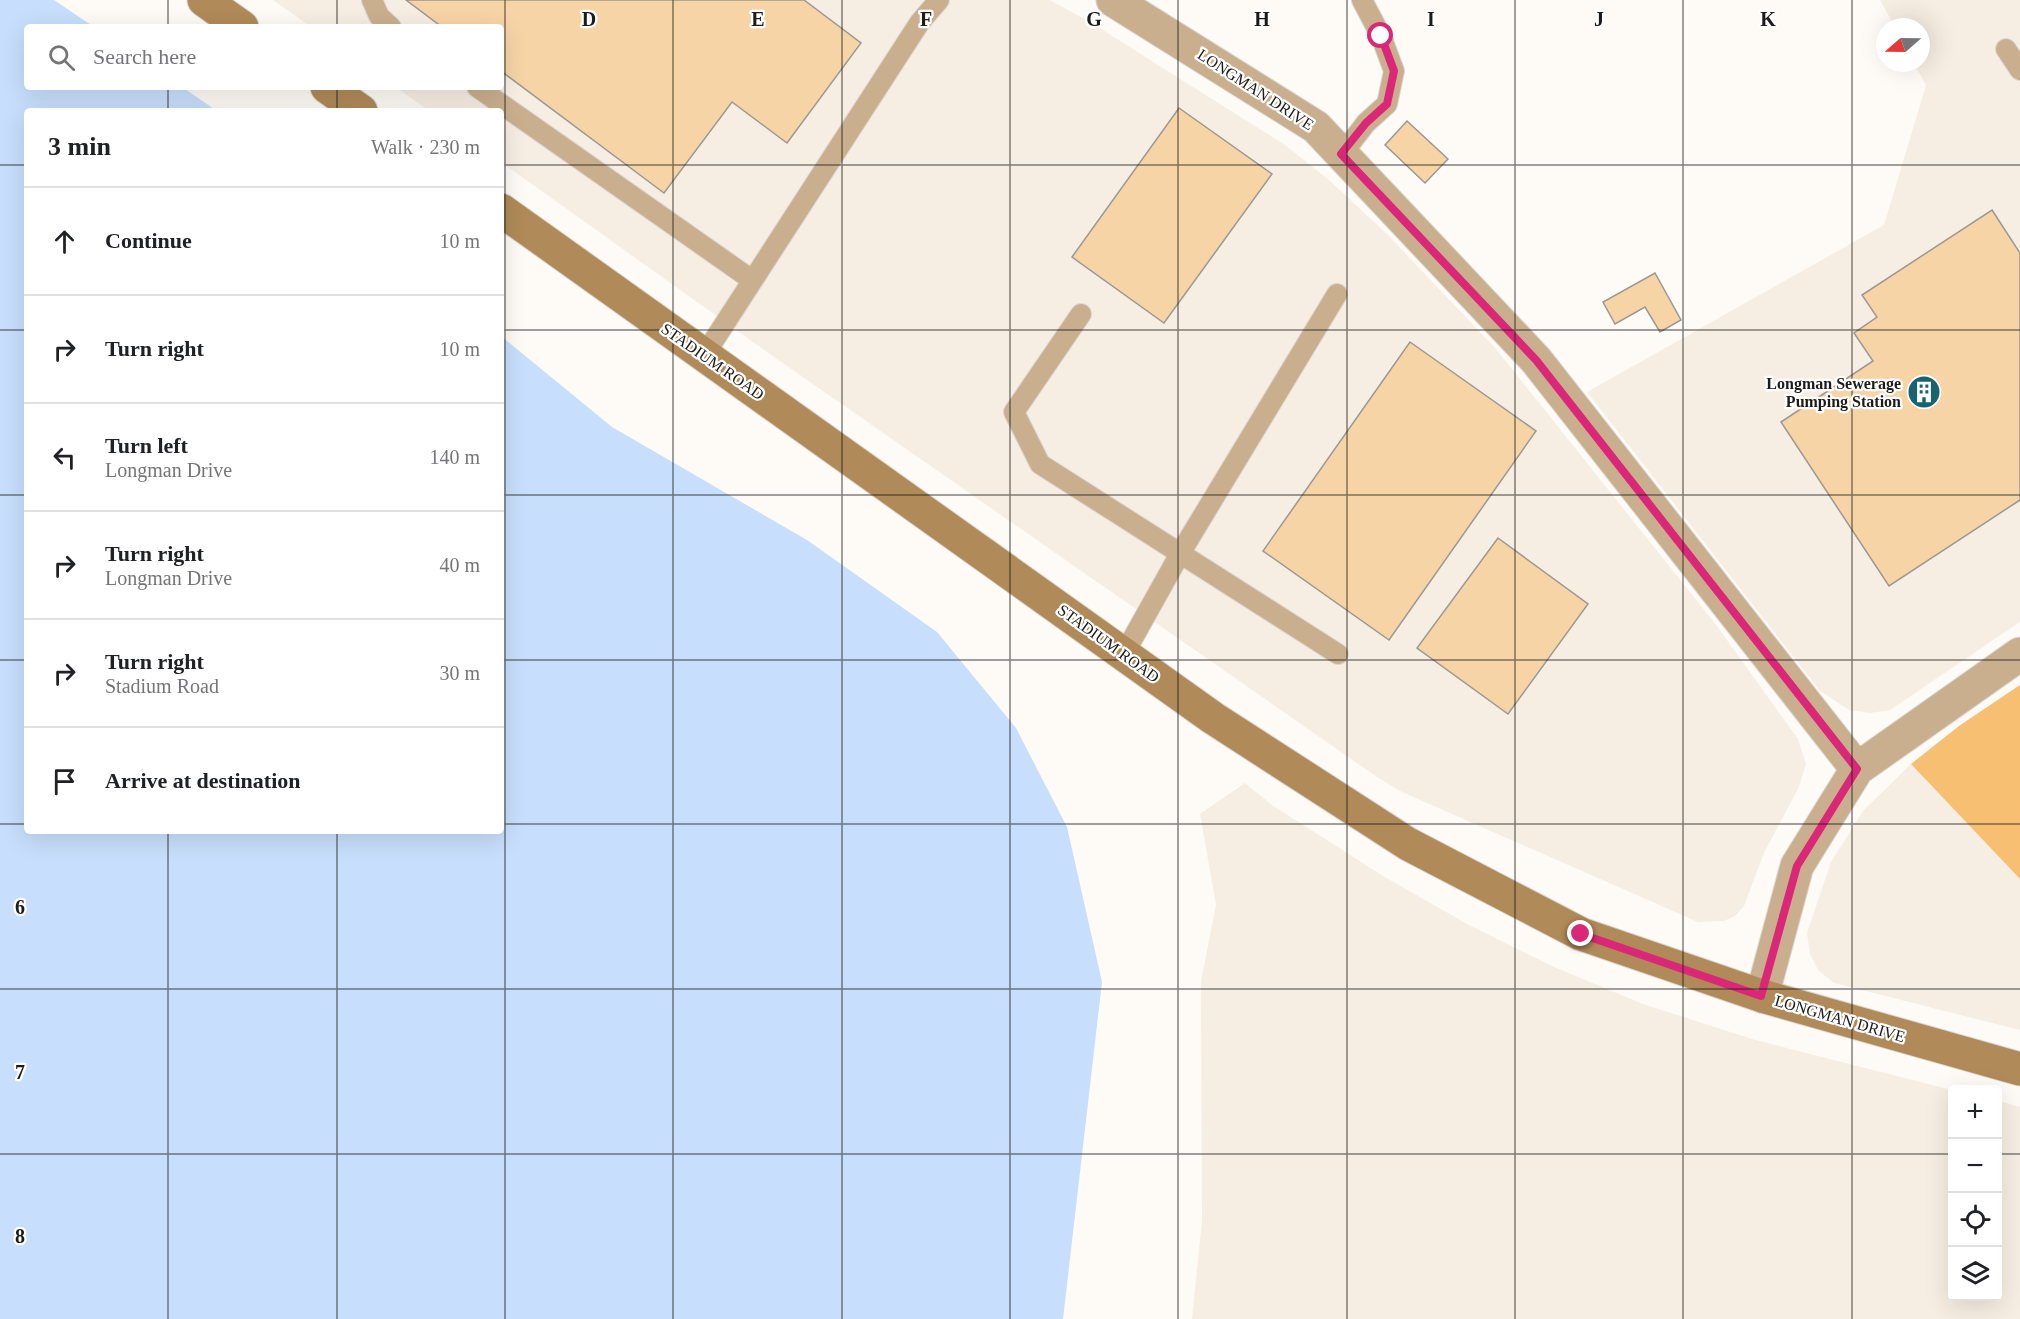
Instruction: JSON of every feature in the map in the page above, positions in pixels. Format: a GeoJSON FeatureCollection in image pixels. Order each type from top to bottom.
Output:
{"type":"FeatureCollection","features":[{"type":"Feature","properties":{"kind":"street"},"geometry":{"type":"LineString","coordinates":[[204,0],[238,24]]}},
{"type":"Feature","properties":{"kind":"street","name":"LONGMAN DRIVE"},"geometry":{"type":"LineString","coordinates":[[1113,0],[1316,127],[1536,360],[1857,769],[1797,866],[1761,996],[2020,1069]]}},
{"type":"Feature","properties":{"kind":"street"},"geometry":{"type":"LineString","coordinates":[[331,90],[357,108]]}},
{"type":"Feature","properties":{"kind":"street","name":"STADIUM ROAD"},"geometry":{"type":"LineString","coordinates":[[504,212],[1213,718],[1408,844],[1581,934],[1761,996]]}},
{"type":"Feature","properties":{"kind":"street"},"geometry":{"type":"LineString","coordinates":[[1857,769],[2020,654]]}},
{"type":"Feature","properties":{"kind":"lane"},"geometry":{"type":"LineString","coordinates":[[372,0],[379,16],[388,24]]}},
{"type":"Feature","properties":{"kind":"lane"},"geometry":{"type":"LineString","coordinates":[[1341,154],[1366,123],[1387,104],[1394,71],[1381,36],[1362,0]]}},
{"type":"Feature","properties":{"kind":"lane"},"geometry":{"type":"LineString","coordinates":[[705,354],[914,32],[930,3]]}},
{"type":"Feature","properties":{"kind":"lane"},"geometry":{"type":"LineString","coordinates":[[2006,49],[2020,70]]}},
{"type":"Feature","properties":{"kind":"lane"},"geometry":{"type":"LineString","coordinates":[[481,90],[752,280]]}},
{"type":"Feature","properties":{"kind":"lane"},"geometry":{"type":"LineString","coordinates":[[1124,654],[1181,552],[1337,294]]}},
{"type":"Feature","properties":{"kind":"lane"},"geometry":{"type":"LineString","coordinates":[[1080,314],[1014,412],[1040,464],[1338,654]]}},
{"type":"Feature","properties":{"kind":"shaded area"},"geometry":{"type":"Polygon","coordinates":[[[273,0],[1050,0],[1090,22],[1285,145],[1329,180],[1387,234],[1496,349],[1717,626],[1798,739],[1806,764],[1799,787],[1764,853],[1744,906],[1735,916],[1724,921],[1698,922],[1402,792],[1377,777],[767,352],[504,164],[504,108],[425,108],[400,90],[504,90],[504,24],[307,24],[273,0]]]}},
{"type":"Feature","properties":{"kind":"shaded area"},"geometry":{"type":"Polygon","coordinates":[[[1880,0],[2020,0],[2020,622],[1890,710],[1870,713],[1849,710],[1820,691],[1587,392],[1884,225],[1926,85],[1919,72],[1930,72],[1930,18],[1890,18],[1880,0]]]}},
{"type":"Feature","properties":{"kind":"shaded area"},"geometry":{"type":"Polygon","coordinates":[[[2020,685],[2020,879],[1911,764],[1959,726],[2020,685]]]}},
{"type":"Feature","properties":{"kind":"shaded area"},"geometry":{"type":"Polygon","coordinates":[[[1911,764],[2020,879],[2020,1030],[1834,983],[1818,970],[1810,954],[1807,933],[1831,862],[1863,811],[1911,764]]]}},
{"type":"Feature","properties":{"kind":"shaded area"},"geometry":{"type":"Polygon","coordinates":[[[1245,783],[1272,805],[1383,876],[1469,925],[1554,967],[1643,1004],[1752,1039],[1948,1089],[1948,1301],[2002,1301],[2002,1102],[2020,1107],[2020,1319],[1192,1319],[1202,1221],[1201,981],[1216,905],[1200,814],[1245,783]]]}},
{"type":"Feature","properties":{"kind":"water"},"geometry":{"type":"Polygon","coordinates":[[[0,0],[54,0],[90,24],[24,24],[24,90],[186,90],[213,108],[24,108],[24,834],[504,834],[504,338],[612,427],[807,540],[937,632],[1016,728],[1067,827],[1102,982],[1063,1319],[0,1319],[0,0]]]}},
{"type":"Feature","properties":{"kind":"building"},"geometry":{"type":"Polygon","coordinates":[[[406,0],[804,0],[861,43],[787,143],[732,102],[664,193],[504,73],[504,24],[438,24],[406,0]]]}},
{"type":"Feature","properties":{"kind":"building"},"geometry":{"type":"Polygon","coordinates":[[[1179,108],[1272,174],[1164,323],[1072,257],[1179,108]]]}},
{"type":"Feature","properties":{"kind":"building"},"geometry":{"type":"Polygon","coordinates":[[[1407,121],[1448,159],[1425,183],[1385,145],[1407,121]]]}},
{"type":"Feature","properties":{"kind":"building","name":"Longman Sewerage Pumping Station"},"geometry":{"type":"Polygon","coordinates":[[[1992,210],[2020,253],[2020,500],[1889,586],[1781,422],[1873,361],[1854,333],[1877,317],[1862,295],[1992,210]]]}},
{"type":"Feature","properties":{"kind":"building"},"geometry":{"type":"Polygon","coordinates":[[[1655,273],[1681,320],[1660,332],[1645,307],[1615,324],[1603,302],[1655,273]]]}},
{"type":"Feature","properties":{"kind":"building"},"geometry":{"type":"Polygon","coordinates":[[[1410,342],[1536,431],[1389,640],[1263,551],[1410,342]]]}},
{"type":"Feature","properties":{"kind":"building"},"geometry":{"type":"Polygon","coordinates":[[[1498,538],[1588,604],[1508,714],[1417,648],[1498,538]]]}},
{"type":"Feature","properties":{"kind":"place","name":"Longman Sewerage Pumping Station"},"geometry":{"type":"Point","coordinates":[1924,392]}},
{"type":"Feature","properties":{"kind":"route"},"geometry":{"type":"LineString","coordinates":[[1381,36],[1394,71],[1387,104],[1366,123],[1341,154],[1536,360],[1857,769],[1797,866],[1761,996],[1581,934]]}}]}
